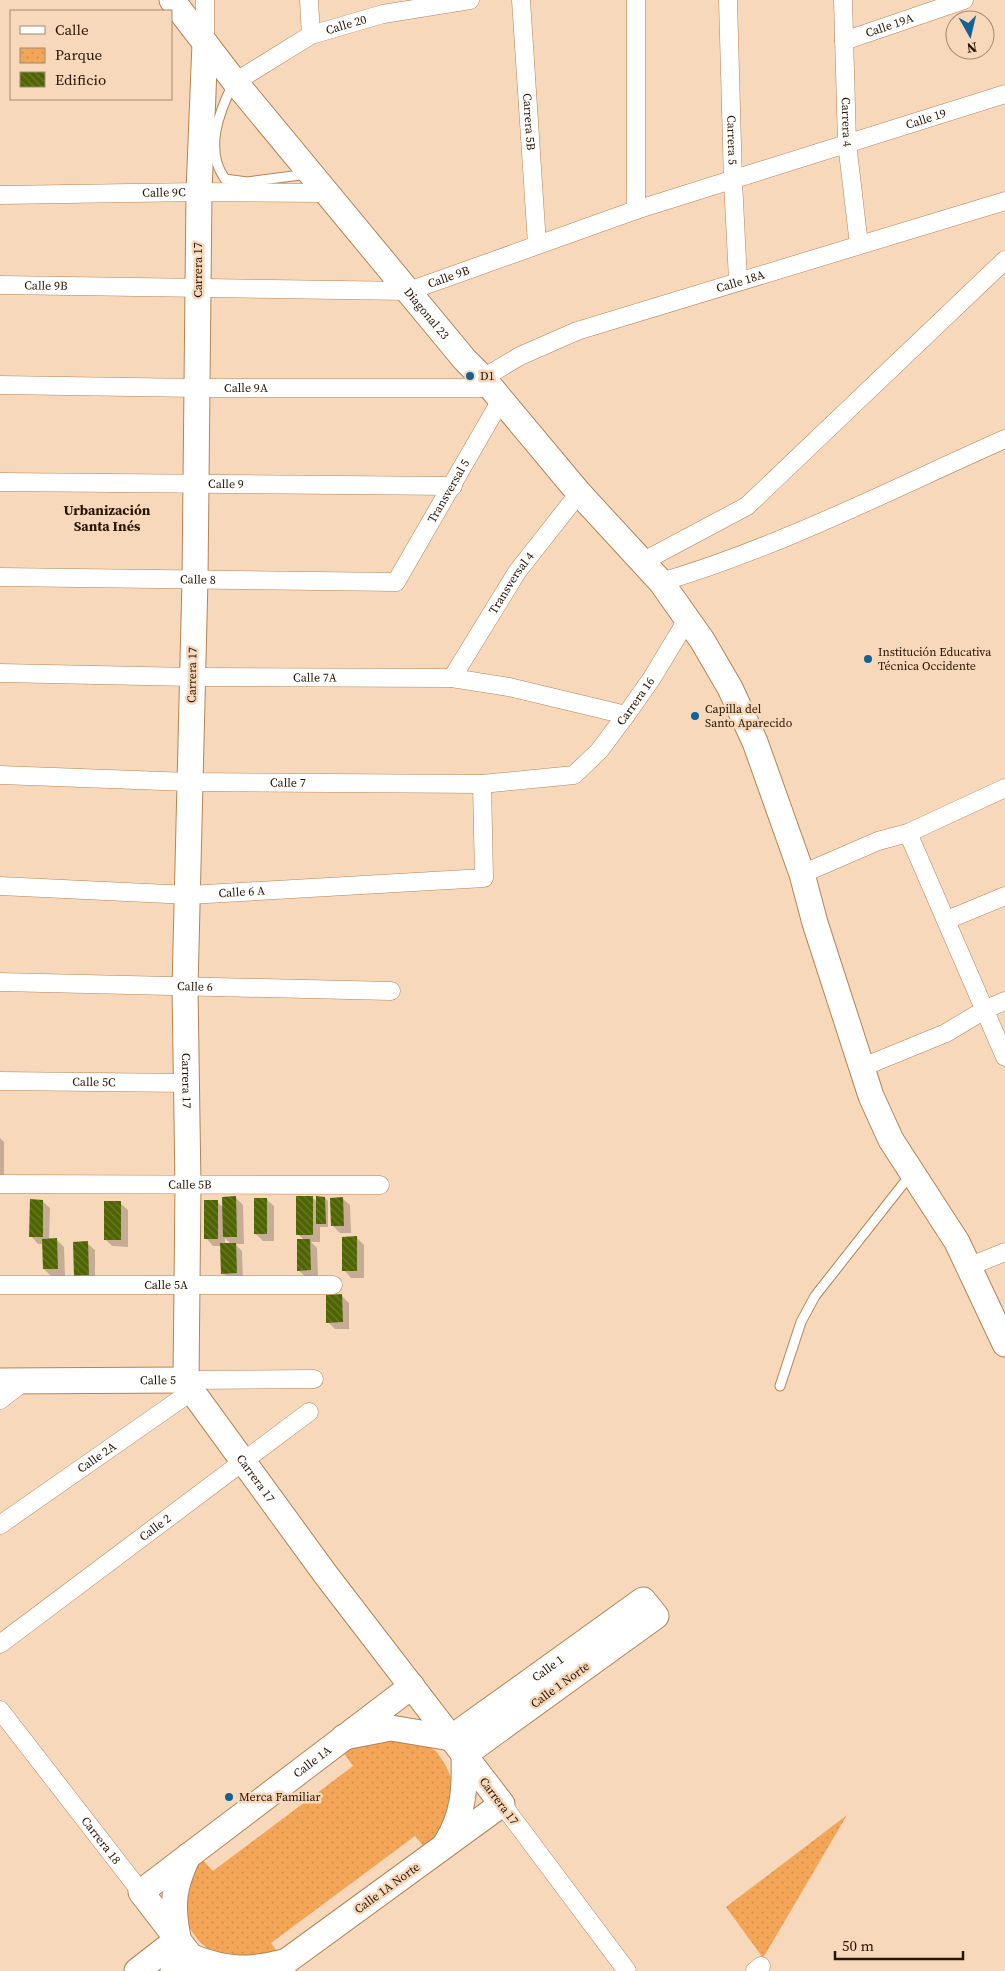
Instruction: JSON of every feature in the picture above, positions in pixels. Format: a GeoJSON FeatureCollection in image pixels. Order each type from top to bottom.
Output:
{"type":"FeatureCollection","features":[{"type":"Feature","properties":{"kind":"street","name":"Diagonal 23"},"geometry":{"type":"LineString","coordinates":[[172,0],[235,82],[465,360],[492,389],[578,492],[661,582],[730,688],[754,742],[802,874],[872,1096],[891,1140],[957,1242],[970,1266],[1005,1344]]}},
{"type":"Feature","properties":{"kind":"street"},"geometry":{"type":"LineString","coordinates":[[205,0],[205,43]]}},
{"type":"Feature","properties":{"kind":"street"},"geometry":{"type":"LineString","coordinates":[[309,0],[311,36]]}},
{"type":"Feature","properties":{"kind":"street","name":"Calle 20"},"geometry":{"type":"LineString","coordinates":[[235,82],[311,36],[382,7],[470,0]]}},
{"type":"Feature","properties":{"kind":"street","name":"Carrera 5B"},"geometry":{"type":"LineString","coordinates":[[521,0],[537,244]]}},
{"type":"Feature","properties":{"kind":"street"},"geometry":{"type":"LineString","coordinates":[[636,0],[636,210]]}},
{"type":"Feature","properties":{"kind":"street","name":"Carrera 5"},"geometry":{"type":"LineString","coordinates":[[728,0],[738,280]]}},
{"type":"Feature","properties":{"kind":"street","name":"Carrera 4"},"geometry":{"type":"LineString","coordinates":[[842,0],[847,143],[859,245]]}},
{"type":"Feature","properties":{"kind":"street","name":"Calle 19A"},"geometry":{"type":"LineString","coordinates":[[844,42],[964,0]]}},
{"type":"Feature","properties":{"kind":"street","name":"Carrera 17"},"geometry":{"type":"LineString","coordinates":[[205,43],[198,192],[195,579],[189,895],[185,988],[188,1186],[186,1285],[189,1385],[242,1461],[627,1971]]}},
{"type":"Feature","properties":{"kind":"street","name":"Calle 19"},"geometry":{"type":"LineString","coordinates":[[847,143],[1005,94]]}},
{"type":"Feature","properties":{"kind":"street","name":"Calle 9B"},"geometry":{"type":"LineString","coordinates":[[0,284],[198,289],[409,291],[636,210],[733,181],[847,143]]}},
{"type":"Feature","properties":{"kind":"street","name":"Calle 9C"},"geometry":{"type":"LineString","coordinates":[[0,195],[198,192],[327,193]]}},
{"type":"Feature","properties":{"kind":"street","name":"Calle 18A"},"geometry":{"type":"LineString","coordinates":[[492,389],[520,356],[577,331],[738,280],[1005,202]]}},
{"type":"Feature","properties":{"kind":"street"},"geometry":{"type":"LineString","coordinates":[[642,562],[747,506],[1005,260]]}},
{"type":"Feature","properties":{"kind":"street","name":"Calle 9A"},"geometry":{"type":"LineString","coordinates":[[0,385],[492,389]]}},
{"type":"Feature","properties":{"kind":"street","name":"Transversal 5"},"geometry":{"type":"LineString","coordinates":[[396,582],[453,486],[492,389]]}},
{"type":"Feature","properties":{"kind":"street"},"geometry":{"type":"LineString","coordinates":[[661,582],[704,569],[773,544],[1005,439]]}},
{"type":"Feature","properties":{"kind":"street","name":"Calle 9"},"geometry":{"type":"LineString","coordinates":[[0,482],[453,486]]}},
{"type":"Feature","properties":{"kind":"street","name":"Transversal 4"},"geometry":{"type":"LineString","coordinates":[[452,678],[517,572],[578,492]]}},
{"type":"Feature","properties":{"kind":"street","name":"Calle 8"},"geometry":{"type":"LineString","coordinates":[[0,577],[396,582]]}},
{"type":"Feature","properties":{"kind":"street","name":"Carrera 16"},"geometry":{"type":"LineString","coordinates":[[574,775],[599,751],[626,715],[652,678],[687,620]]}},
{"type":"Feature","properties":{"kind":"street","name":"Calle 7A"},"geometry":{"type":"LineString","coordinates":[[0,673],[192,677],[452,678],[509,687],[626,715]]}},
{"type":"Feature","properties":{"kind":"street","name":"Calle 7"},"geometry":{"type":"LineString","coordinates":[[0,775],[190,782],[482,784],[574,775]]}},
{"type":"Feature","properties":{"kind":"street","name":"Calle 6 A"},"geometry":{"type":"LineString","coordinates":[[0,886],[189,895],[484,878],[482,784]]}},
{"type":"Feature","properties":{"kind":"street"},"geometry":{"type":"LineString","coordinates":[[802,874],[878,841],[908,833],[1005,788]]}},
{"type":"Feature","properties":{"kind":"street"},"geometry":{"type":"LineString","coordinates":[[908,833],[986,1009],[1005,1057]]}},
{"type":"Feature","properties":{"kind":"street"},"geometry":{"type":"LineString","coordinates":[[947,920],[1005,896]]}},
{"type":"Feature","properties":{"kind":"street","name":"Calle 6"},"geometry":{"type":"LineString","coordinates":[[0,982],[185,988],[391,991]]}},
{"type":"Feature","properties":{"kind":"street"},"geometry":{"type":"LineString","coordinates":[[863,1067],[946,1033],[986,1009],[1005,1001]]}},
{"type":"Feature","properties":{"kind":"street","name":"Calle 5C"},"geometry":{"type":"LineString","coordinates":[[0,1081],[186,1083]]}},
{"type":"Feature","properties":{"kind":"street","name":"Calle 5B"},"geometry":{"type":"LineString","coordinates":[[0,1184],[188,1186],[380,1185]]}},
{"type":"Feature","properties":{"kind":"street"},"geometry":{"type":"LineString","coordinates":[[970,1266],[1005,1252]]}},
{"type":"Feature","properties":{"kind":"street","name":"Calle 5A"},"geometry":{"type":"LineString","coordinates":[[0,1285],[333,1285]]}},
{"type":"Feature","properties":{"kind":"street","name":"Calle 5"},"geometry":{"type":"LineString","coordinates":[[0,1380],[189,1385],[314,1379]]}},
{"type":"Feature","properties":{"kind":"street"},"geometry":{"type":"LineString","coordinates":[[0,1400],[26,1380]]}},
{"type":"Feature","properties":{"kind":"street","name":"Calle 2A"},"geometry":{"type":"LineString","coordinates":[[0,1525],[189,1385]]}},
{"type":"Feature","properties":{"kind":"street","name":"Calle 2"},"geometry":{"type":"LineString","coordinates":[[0,1644],[309,1412]]}},
{"type":"Feature","properties":{"kind":"street","name":"Calle 1"},"geometry":{"type":"LineString","coordinates":[[458,1746],[650,1608]]}},
{"type":"Feature","properties":{"kind":"street","name":"Calle 1A"},"geometry":{"type":"LineString","coordinates":[[141,1892],[412,1686]]}},
{"type":"Feature","properties":{"kind":"street","name":"Carrera 18"},"geometry":{"type":"LineString","coordinates":[[0,1710],[141,1892],[186,1959]]}},
{"type":"Feature","properties":{"kind":"street"},"geometry":{"type":"LineString","coordinates":[[344,1737],[391,1728],[458,1746],[464,1785],[462,1810],[455,1829],[444,1846]]}},
{"type":"Feature","properties":{"kind":"street","name":"Calle 1A Norte"},"geometry":{"type":"LineString","coordinates":[[186,1959],[246,1971],[280,1966],[502,1804]]}},
{"type":"Feature","properties":{"kind":"street"},"geometry":{"type":"LineString","coordinates":[[137,1971],[186,1959],[173,1913],[174,1892],[188,1856]]}},
{"type":"Feature","properties":{"kind":"lane"},"geometry":{"type":"LineString","coordinates":[[235,82],[220,111],[215,132],[219,171],[225,179],[248,182],[311,174]]}},
{"type":"Feature","properties":{"kind":"lane"},"geometry":{"type":"LineString","coordinates":[[780,1386],[801,1322],[815,1296],[913,1172]]}},
{"type":"Feature","properties":{"kind":"green space"},"geometry":{"type":"Polygon","coordinates":[[[373,1736],[424,1743],[437,1752],[453,1782],[449,1821],[426,1849],[415,1836],[271,1943],[281,1957],[264,1963],[212,1953],[199,1941],[188,1926],[183,1889],[201,1858],[213,1871],[353,1766],[343,1752],[373,1736]]]}},
{"type":"Feature","properties":{"kind":"green space"},"geometry":{"type":"Polygon","coordinates":[[[847,1815],[763,1958],[726,1907],[847,1815]]]}},
{"type":"Feature","properties":{"kind":"building"},"geometry":{"type":"Polygon","coordinates":[[[236,1196],[237,1237],[223,1237],[222,1197],[236,1196]]]}},
{"type":"Feature","properties":{"kind":"building"},"geometry":{"type":"Polygon","coordinates":[[[296,1196],[313,1196],[313,1235],[296,1235],[296,1196]]]}},
{"type":"Feature","properties":{"kind":"building"},"geometry":{"type":"Polygon","coordinates":[[[316,1196],[325,1197],[326,1224],[316,1224],[316,1196]]]}},
{"type":"Feature","properties":{"kind":"building"},"geometry":{"type":"Polygon","coordinates":[[[343,1197],[344,1226],[331,1226],[330,1198],[343,1197]]]}},
{"type":"Feature","properties":{"kind":"building"},"geometry":{"type":"Polygon","coordinates":[[[254,1198],[267,1198],[267,1234],[254,1234],[254,1198]]]}},
{"type":"Feature","properties":{"kind":"building"},"geometry":{"type":"Polygon","coordinates":[[[30,1199],[43,1200],[43,1237],[29,1237],[30,1199]]]}},
{"type":"Feature","properties":{"kind":"building"},"geometry":{"type":"Polygon","coordinates":[[[204,1200],[218,1200],[218,1239],[204,1239],[204,1200]]]}},
{"type":"Feature","properties":{"kind":"building"},"geometry":{"type":"Polygon","coordinates":[[[104,1201],[121,1201],[121,1240],[104,1240],[104,1201]]]}},
{"type":"Feature","properties":{"kind":"building"},"geometry":{"type":"Polygon","coordinates":[[[357,1236],[357,1271],[342,1271],[342,1237],[357,1236]]]}},
{"type":"Feature","properties":{"kind":"building"},"geometry":{"type":"Polygon","coordinates":[[[57,1238],[58,1269],[43,1269],[42,1239],[57,1238]]]}},
{"type":"Feature","properties":{"kind":"building"},"geometry":{"type":"Polygon","coordinates":[[[297,1239],[310,1239],[311,1270],[297,1271],[297,1239]]]}},
{"type":"Feature","properties":{"kind":"building"},"geometry":{"type":"Polygon","coordinates":[[[88,1241],[89,1275],[74,1276],[73,1242],[88,1241]]]}},
{"type":"Feature","properties":{"kind":"building"},"geometry":{"type":"Polygon","coordinates":[[[220,1243],[236,1243],[237,1273],[221,1274],[220,1243]]]}},
{"type":"Feature","properties":{"kind":"building"},"geometry":{"type":"Polygon","coordinates":[[[342,1294],[343,1322],[326,1323],[326,1295],[342,1294]]]}},
{"type":"Feature","properties":{"kind":"place","name":"D1"},"geometry":{"type":"Point","coordinates":[470,376]}},
{"type":"Feature","properties":{"kind":"place","name":"Institución Educativa Técnica Occidente"},"geometry":{"type":"Point","coordinates":[868,659]}},
{"type":"Feature","properties":{"kind":"place","name":"Capilla del Santo Aparecido"},"geometry":{"type":"Point","coordinates":[695,716]}},
{"type":"Feature","properties":{"kind":"place","name":"Merca Familiar"},"geometry":{"type":"Point","coordinates":[229,1797]}},
{"type":"Feature","properties":{"kind":"district","name":"Urbanización Santa Inés"},"geometry":{"type":"Point","coordinates":[107,518]}}]}
